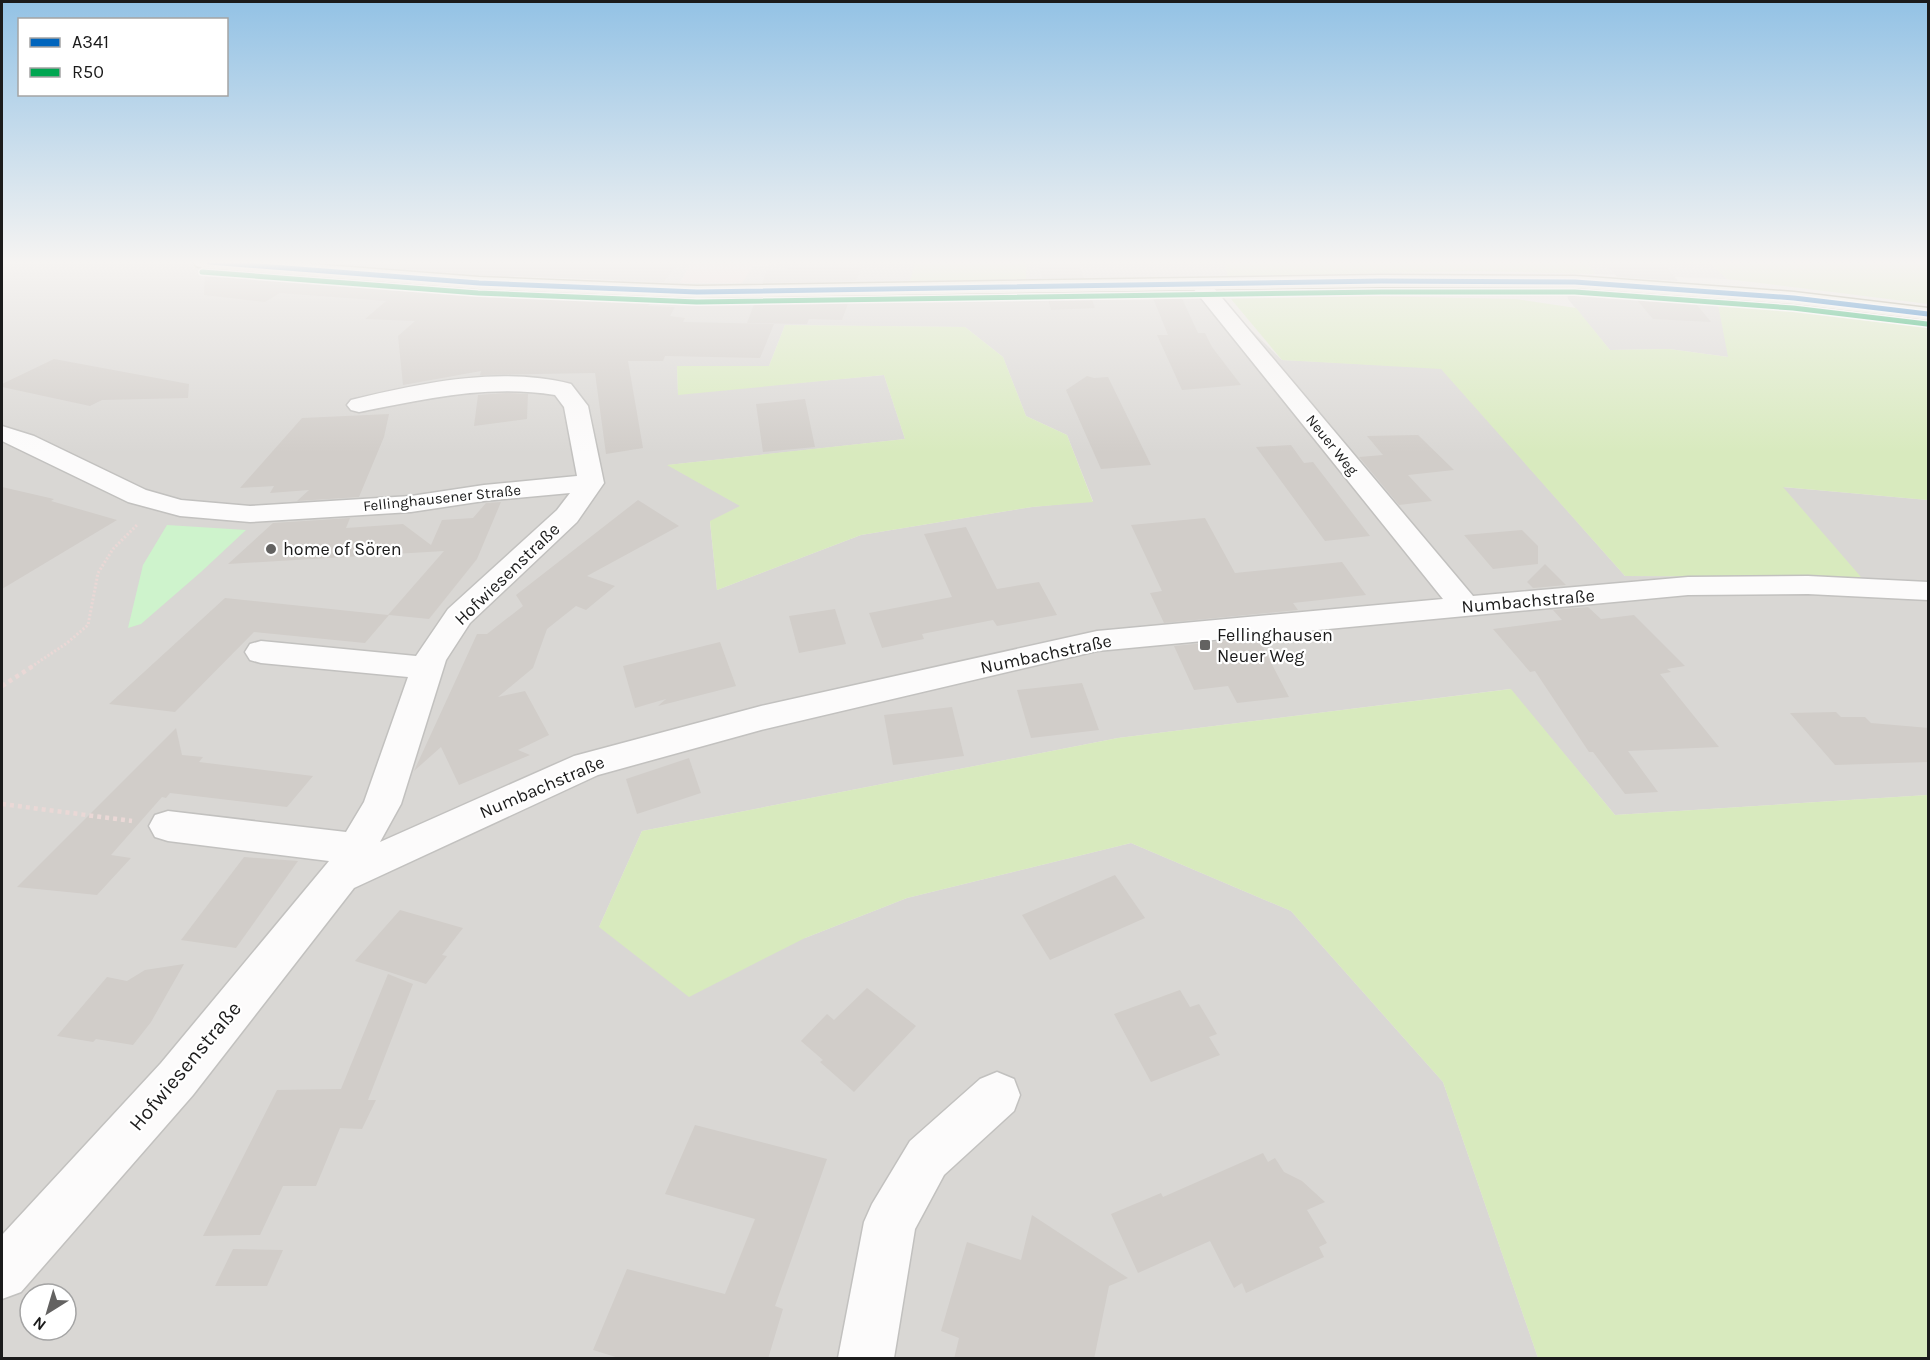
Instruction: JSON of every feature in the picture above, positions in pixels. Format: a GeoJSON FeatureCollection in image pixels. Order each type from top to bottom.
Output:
{"type":"FeatureCollection","features":[{"type":"Feature","properties":{"kind":"street","name":"Neuer Weg"},"geometry":{"type":"LineString","coordinates":[[1234,325],[1465,606]]}},
{"type":"Feature","properties":{"kind":"street"},"geometry":{"type":"LineString","coordinates":[[359,405],[474,383],[542,384],[563,389],[576,406],[591,483]]}},
{"type":"Feature","properties":{"kind":"street","name":"Fellinghausener Straße"},"geometry":{"type":"LineString","coordinates":[[2,434],[25,441],[137,496],[180,508],[250,514],[411,504],[484,493],[591,483]]}},
{"type":"Feature","properties":{"kind":"street","name":"Hofwiesenstraße"},"geometry":{"type":"LineString","coordinates":[[2,1273],[177,1079],[348,863],[382,804],[430,660],[459,616],[567,516],[591,483]]}},
{"type":"Feature","properties":{"kind":"street","name":"Numbachstraße"},"geometry":{"type":"LineString","coordinates":[[348,863],[587,765],[761,718],[1097,640],[1688,586],[1743,584],[1863,586],[1929,591]]}},
{"type":"Feature","properties":{"kind":"street"},"geometry":{"type":"LineString","coordinates":[[261,652],[427,668]]}},
{"type":"Feature","properties":{"kind":"street"},"geometry":{"type":"LineString","coordinates":[[168,826],[348,863]]}},
{"type":"Feature","properties":{"kind":"street"},"geometry":{"type":"LineString","coordinates":[[866,1359],[890,1222],[927,1158],[997,1095]]}},
{"type":"Feature","properties":{"kind":"path"},"geometry":{"type":"LineString","coordinates":[[2,686],[67,643],[88,625],[98,573],[113,549],[140,522],[165,503]]}},
{"type":"Feature","properties":{"kind":"path"},"geometry":{"type":"LineString","coordinates":[[2,804],[168,826]]}},
{"type":"Feature","properties":{"kind":"shaded area"},"geometry":{"type":"Polygon","coordinates":[[[2,325],[785,325],[769,366],[677,366],[678,394],[884,375],[905,439],[668,465],[741,506],[710,522],[717,590],[861,535],[1032,507],[1093,501],[1067,435],[1026,416],[1003,357],[965,327],[827,325],[1246,325],[1282,360],[1441,368],[1625,576],[1860,577],[1782,487],[1928,500],[1928,795],[1615,815],[1510,689],[1118,738],[642,831],[599,927],[805,938],[907,898],[1131,843],[1291,911],[1443,1082],[1538,1358],[2,1358],[2,325]]]}},
{"type":"Feature","properties":{"kind":"shaded area"},"geometry":{"type":"Polygon","coordinates":[[[1590,325],[1722,325],[1729,357],[1669,349],[1610,350],[1590,325]]]}},
{"type":"Feature","properties":{"kind":"green space"},"geometry":{"type":"Polygon","coordinates":[[[785,325],[965,327],[1003,357],[1026,416],[1067,435],[1093,502],[1032,507],[861,535],[717,590],[710,521],[740,506],[667,465],[905,439],[884,375],[678,395],[677,366],[769,366],[785,325]]]}},
{"type":"Feature","properties":{"kind":"green space"},"geometry":{"type":"Polygon","coordinates":[[[1253,325],[1590,325],[1610,350],[1669,349],[1728,357],[1722,325],[1928,325],[1928,500],[1783,487],[1861,577],[1625,576],[1441,369],[1282,360],[1253,325]]]}},
{"type":"Feature","properties":{"kind":"green space"},"geometry":{"type":"Polygon","coordinates":[[[167,525],[246,530],[141,624],[128,628],[143,565],[167,525]]]}},
{"type":"Feature","properties":{"kind":"green space"},"geometry":{"type":"Polygon","coordinates":[[[1511,689],[1615,815],[1928,795],[1928,1358],[1538,1358],[1443,1082],[1291,911],[1131,843],[907,898],[805,938],[689,997],[599,927],[642,831],[1118,738],[1511,689]]]}},
{"type":"Feature","properties":{"kind":"building"},"geometry":{"type":"Polygon","coordinates":[[[410,325],[773,325],[760,358],[665,356],[663,361],[628,361],[643,448],[606,454],[595,373],[480,375],[481,371],[403,385],[398,336],[410,325]]]}},
{"type":"Feature","properties":{"kind":"building"},"geometry":{"type":"Polygon","coordinates":[[[1164,325],[1195,325],[1198,333],[1205,333],[1212,347],[1241,385],[1182,390],[1157,335],[1168,335],[1164,325]]]}},
{"type":"Feature","properties":{"kind":"building"},"geometry":{"type":"Polygon","coordinates":[[[54,359],[189,384],[188,398],[102,400],[90,406],[2,387],[2,384],[54,359]]]}},
{"type":"Feature","properties":{"kind":"building"},"geometry":{"type":"Polygon","coordinates":[[[1087,376],[1108,377],[1151,465],[1101,469],[1066,390],[1087,376]]]}},
{"type":"Feature","properties":{"kind":"building"},"geometry":{"type":"Polygon","coordinates":[[[528,394],[527,419],[474,426],[478,395],[528,394]]]}},
{"type":"Feature","properties":{"kind":"building"},"geometry":{"type":"Polygon","coordinates":[[[805,399],[815,447],[763,452],[756,404],[805,399]]]}},
{"type":"Feature","properties":{"kind":"building"},"geometry":{"type":"Polygon","coordinates":[[[389,414],[384,437],[359,497],[297,501],[309,490],[270,493],[274,486],[240,488],[302,418],[389,414]]]}},
{"type":"Feature","properties":{"kind":"building"},"geometry":{"type":"Polygon","coordinates":[[[1418,435],[1454,470],[1408,475],[1432,501],[1399,505],[1359,457],[1383,455],[1367,436],[1418,435]]]}},
{"type":"Feature","properties":{"kind":"building"},"geometry":{"type":"Polygon","coordinates":[[[1291,445],[1304,463],[1313,462],[1370,536],[1325,541],[1256,447],[1291,445]]]}},
{"type":"Feature","properties":{"kind":"building"},"geometry":{"type":"Polygon","coordinates":[[[2,487],[54,499],[51,501],[117,520],[2,589],[2,487]]]}},
{"type":"Feature","properties":{"kind":"building"},"geometry":{"type":"Polygon","coordinates":[[[638,500],[679,526],[587,576],[615,586],[586,610],[576,606],[547,629],[533,668],[498,697],[525,691],[549,735],[518,750],[530,755],[459,785],[441,747],[414,771],[477,634],[487,634],[523,606],[516,595],[638,500]]]}},
{"type":"Feature","properties":{"kind":"building"},"geometry":{"type":"Polygon","coordinates":[[[501,502],[477,559],[429,619],[389,615],[365,643],[254,632],[175,712],[109,704],[225,598],[388,615],[444,551],[228,564],[273,523],[350,518],[346,528],[403,524],[431,545],[442,520],[473,518],[486,503],[501,502]]]}},
{"type":"Feature","properties":{"kind":"building"},"geometry":{"type":"Polygon","coordinates":[[[1205,518],[1235,573],[1342,562],[1366,595],[1293,603],[1298,610],[1164,623],[1150,593],[1162,591],[1131,525],[1205,518]]]}},
{"type":"Feature","properties":{"kind":"building"},"geometry":{"type":"Polygon","coordinates":[[[966,527],[997,589],[1039,582],[1057,615],[997,626],[993,620],[922,634],[924,639],[882,648],[869,613],[952,597],[924,534],[966,527]]]}},
{"type":"Feature","properties":{"kind":"building"},"geometry":{"type":"Polygon","coordinates":[[[1522,530],[1538,546],[1538,564],[1493,569],[1464,535],[1522,530]]]}},
{"type":"Feature","properties":{"kind":"building"},"geometry":{"type":"Polygon","coordinates":[[[1545,564],[1566,585],[1533,588],[1527,582],[1545,564]]]}},
{"type":"Feature","properties":{"kind":"building"},"geometry":{"type":"Polygon","coordinates":[[[1588,607],[1601,619],[1634,615],[1685,666],[1667,669],[1671,672],[1660,674],[1719,747],[1628,751],[1658,792],[1625,794],[1593,752],[1589,752],[1535,671],[1530,672],[1493,629],[1562,620],[1553,610],[1588,607]]]}},
{"type":"Feature","properties":{"kind":"building"},"geometry":{"type":"Polygon","coordinates":[[[835,609],[846,644],[799,653],[789,616],[835,609]]]}},
{"type":"Feature","properties":{"kind":"building"},"geometry":{"type":"Polygon","coordinates":[[[1258,638],[1289,697],[1237,703],[1228,686],[1194,690],[1174,646],[1258,638]]]}},
{"type":"Feature","properties":{"kind":"building"},"geometry":{"type":"Polygon","coordinates":[[[720,642],[736,686],[658,706],[666,699],[635,708],[623,666],[720,642]]]}},
{"type":"Feature","properties":{"kind":"building"},"geometry":{"type":"Polygon","coordinates":[[[1082,683],[1099,730],[1031,738],[1017,690],[1082,683]]]}},
{"type":"Feature","properties":{"kind":"building"},"geometry":{"type":"Polygon","coordinates":[[[952,707],[964,756],[893,765],[884,715],[952,707]]]}},
{"type":"Feature","properties":{"kind":"building"},"geometry":{"type":"Polygon","coordinates":[[[1836,712],[1841,717],[1865,717],[1871,723],[1929,728],[1929,762],[1835,765],[1790,713],[1836,712]]]}},
{"type":"Feature","properties":{"kind":"building"},"geometry":{"type":"Polygon","coordinates":[[[176,728],[182,755],[203,757],[199,762],[313,776],[287,807],[170,793],[166,798],[162,797],[111,855],[131,858],[97,895],[17,887],[176,728]]]}},
{"type":"Feature","properties":{"kind":"building"},"geometry":{"type":"Polygon","coordinates":[[[689,758],[701,793],[637,814],[626,779],[689,758]]]}},
{"type":"Feature","properties":{"kind":"building"},"geometry":{"type":"Polygon","coordinates":[[[244,857],[298,861],[236,948],[181,940],[244,857]]]}},
{"type":"Feature","properties":{"kind":"building"},"geometry":{"type":"Polygon","coordinates":[[[1115,875],[1145,918],[1050,960],[1022,915],[1115,875]]]}},
{"type":"Feature","properties":{"kind":"building"},"geometry":{"type":"Polygon","coordinates":[[[400,910],[463,928],[442,955],[447,956],[426,984],[355,961],[400,910]]]}},
{"type":"Feature","properties":{"kind":"building"},"geometry":{"type":"Polygon","coordinates":[[[184,964],[151,1022],[133,1045],[57,1036],[107,977],[127,981],[145,970],[184,964]]]}},
{"type":"Feature","properties":{"kind":"building"},"geometry":{"type":"Polygon","coordinates":[[[388,974],[413,984],[368,1100],[376,1100],[362,1129],[340,1128],[316,1186],[283,1186],[260,1235],[203,1236],[277,1090],[341,1089],[388,974]]]}},
{"type":"Feature","properties":{"kind":"building"},"geometry":{"type":"Polygon","coordinates":[[[867,988],[916,1026],[854,1092],[820,1062],[823,1060],[801,1041],[827,1014],[834,1020],[867,988]]]}},
{"type":"Feature","properties":{"kind":"building"},"geometry":{"type":"Polygon","coordinates":[[[1180,990],[1190,1007],[1199,1004],[1217,1034],[1209,1037],[1220,1055],[1151,1082],[1114,1014],[1180,990]]]}},
{"type":"Feature","properties":{"kind":"building"},"geometry":{"type":"Polygon","coordinates":[[[695,1125],[827,1159],[775,1306],[783,1309],[768,1359],[622,1359],[593,1350],[627,1269],[725,1294],[755,1219],[665,1194],[695,1125]]]}},
{"type":"Feature","properties":{"kind":"building"},"geometry":{"type":"Polygon","coordinates":[[[1263,1153],[1268,1162],[1275,1158],[1284,1172],[1302,1181],[1325,1202],[1307,1210],[1327,1243],[1319,1247],[1324,1257],[1246,1293],[1242,1283],[1234,1288],[1210,1241],[1138,1273],[1111,1214],[1161,1193],[1163,1197],[1263,1153]]]}},
{"type":"Feature","properties":{"kind":"building"},"geometry":{"type":"Polygon","coordinates":[[[1032,1215],[1128,1278],[1109,1286],[1094,1359],[954,1359],[959,1338],[941,1331],[967,1242],[1021,1260],[1032,1215]]]}},
{"type":"Feature","properties":{"kind":"building"},"geometry":{"type":"Polygon","coordinates":[[[233,1249],[283,1250],[267,1286],[215,1286],[233,1249]]]}},
{"type":"Feature","properties":{"kind":"place","name":"home of Sören"},"geometry":{"type":"Point","coordinates":[271,549]}},
{"type":"Feature","properties":{"kind":"place","name":"Fellinghausen Neuer Weg"},"geometry":{"type":"Point","coordinates":[1205,645]}}]}
